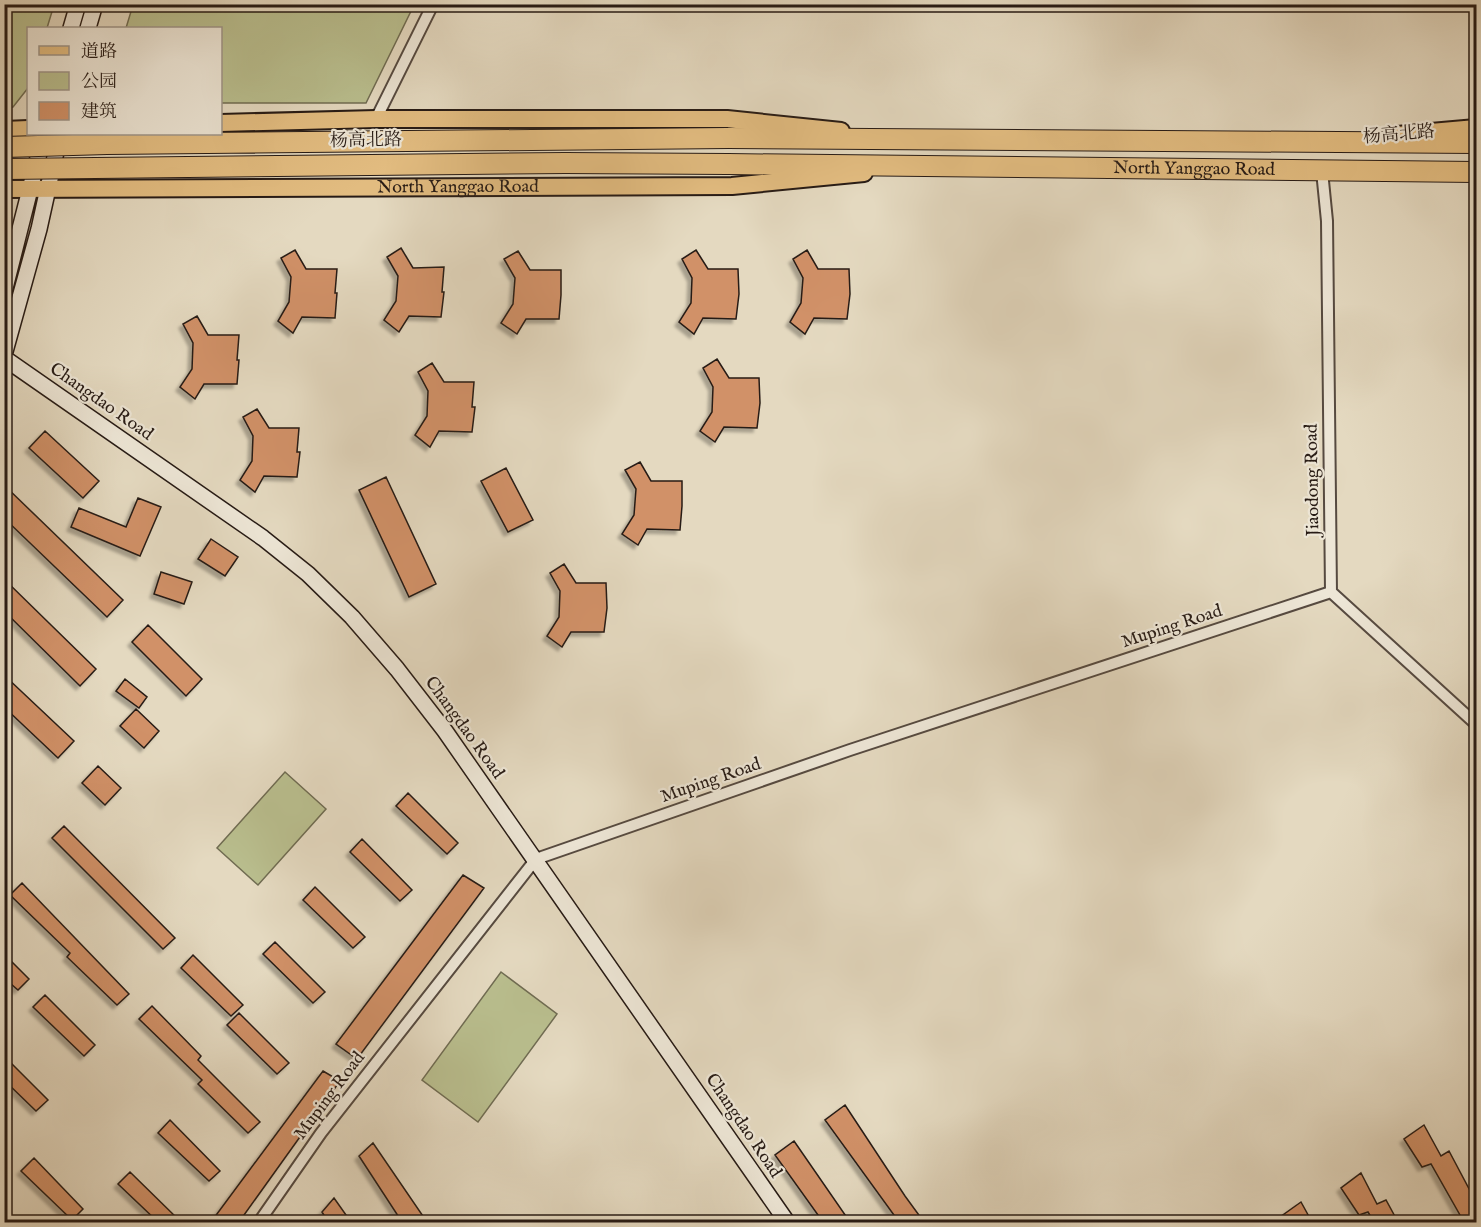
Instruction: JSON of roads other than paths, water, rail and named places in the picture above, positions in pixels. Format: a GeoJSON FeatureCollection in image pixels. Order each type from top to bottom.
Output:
{"type":"FeatureCollection","features":[{"type":"Feature","properties":{"kind":"highway","name":"North Yanggao Road"},"geometry":{"type":"LineString","coordinates":[[728,138],[1476,143]]}},
{"type":"Feature","properties":{"kind":"highway","name":"杨高北路"},"geometry":{"type":"LineString","coordinates":[[4,147],[728,138]]}},
{"type":"Feature","properties":{"kind":"highway","name":"杨高北路"},"geometry":{"type":"LineString","coordinates":[[4,169],[553,163],[728,165]]}},
{"type":"Feature","properties":{"kind":"highway","name":"North Yanggao Road"},"geometry":{"type":"LineString","coordinates":[[728,165],[1476,172]]}},
{"type":"Feature","properties":{"kind":"main road","name":"North Yanggao Road"},"geometry":{"type":"LineString","coordinates":[[222,123],[376,119],[727,118],[913,139]]}},
{"type":"Feature","properties":{"kind":"main road","name":"杨高北路"},"geometry":{"type":"LineString","coordinates":[[1322,141],[1476,128]]}},
{"type":"Feature","properties":{"kind":"main road"},"geometry":{"type":"LineString","coordinates":[[4,130],[27,129]]}},
{"type":"Feature","properties":{"kind":"main road","name":"North Yanggao Road"},"geometry":{"type":"LineString","coordinates":[[4,189],[732,186],[912,168]]}},
{"type":"Feature","properties":{"kind":"street"},"geometry":{"type":"LineString","coordinates":[[71,27],[78,4]]}},
{"type":"Feature","properties":{"kind":"street"},"geometry":{"type":"LineString","coordinates":[[88,27],[95,4]]}},
{"type":"Feature","properties":{"kind":"street"},"geometry":{"type":"LineString","coordinates":[[376,119],[433,4]]}},
{"type":"Feature","properties":{"kind":"street"},"geometry":{"type":"LineString","coordinates":[[4,292],[44,135]]}},
{"type":"Feature","properties":{"kind":"street"},"geometry":{"type":"LineString","coordinates":[[4,357],[60,135]]}},
{"type":"Feature","properties":{"kind":"street","name":"Jiaodong Road"},"geometry":{"type":"LineString","coordinates":[[1322,171],[1327,221],[1331,592]]}},
{"type":"Feature","properties":{"kind":"street","name":"Changdao Road"},"geometry":{"type":"LineString","coordinates":[[4,357],[263,538],[308,574],[352,617],[398,669],[536,859],[787,1222]]}},
{"type":"Feature","properties":{"kind":"street"},"geometry":{"type":"LineString","coordinates":[[1331,592],[1476,724]]}},
{"type":"Feature","properties":{"kind":"street","name":"Muping Road"},"geometry":{"type":"LineString","coordinates":[[259,1222],[321,1133],[536,859],[946,717],[1331,592]]}}]}
